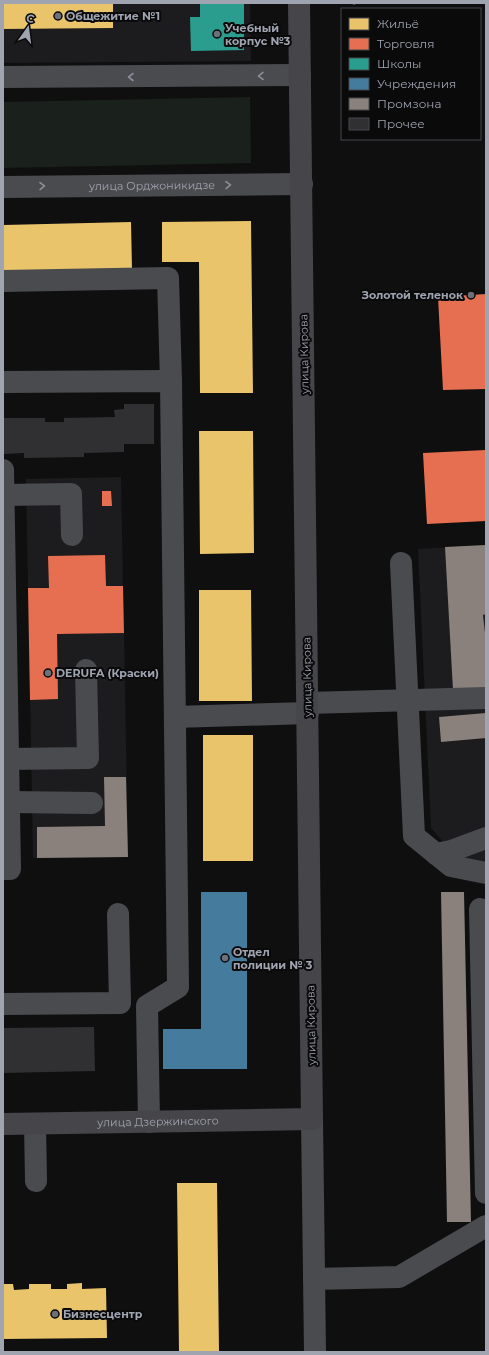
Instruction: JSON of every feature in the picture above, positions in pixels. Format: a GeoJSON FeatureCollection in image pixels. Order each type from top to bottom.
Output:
{"type":"FeatureCollection","features":[{"type":"Feature","properties":{"kind":"main road","name":"улица Кирова"},"geometry":{"type":"LineString","coordinates":[[299,3],[312,1119]]}},
{"type":"Feature","properties":{"kind":"main road","name":"улица Дзержинского"},"geometry":{"type":"LineString","coordinates":[[3,1124],[312,1119]]}},
{"type":"Feature","properties":{"kind":"street"},"geometry":{"type":"LineString","coordinates":[[3,77],[300,75]]}},
{"type":"Feature","properties":{"kind":"street","name":"улица Орджоникидзе"},"geometry":{"type":"LineString","coordinates":[[3,187],[302,184]]}},
{"type":"Feature","properties":{"kind":"street"},"geometry":{"type":"LineString","coordinates":[[3,281],[168,278],[171,381],[178,987],[147,1006],[149,1122]]}},
{"type":"Feature","properties":{"kind":"street"},"geometry":{"type":"LineString","coordinates":[[3,382],[171,381]]}},
{"type":"Feature","properties":{"kind":"street"},"geometry":{"type":"LineString","coordinates":[[3,470],[10,869],[3,869]]}},
{"type":"Feature","properties":{"kind":"street"},"geometry":{"type":"LineString","coordinates":[[4,495],[71,494],[72,535]]}},
{"type":"Feature","properties":{"kind":"street"},"geometry":{"type":"LineString","coordinates":[[401,563],[414,836],[451,866],[486,873]]}},
{"type":"Feature","properties":{"kind":"street"},"geometry":{"type":"LineString","coordinates":[[8,759],[88,758],[86,670]]}},
{"type":"Feature","properties":{"kind":"street"},"geometry":{"type":"LineString","coordinates":[[175,717],[407,701],[486,698]]}},
{"type":"Feature","properties":{"kind":"street"},"geometry":{"type":"LineString","coordinates":[[9,802],[92,803]]}},
{"type":"Feature","properties":{"kind":"street"},"geometry":{"type":"LineString","coordinates":[[436,854],[451,851],[486,838]]}},
{"type":"Feature","properties":{"kind":"street"},"geometry":{"type":"LineString","coordinates":[[480,909],[486,1193]]}},
{"type":"Feature","properties":{"kind":"street"},"geometry":{"type":"LineString","coordinates":[[3,1004],[120,1003],[118,914]]}},
{"type":"Feature","properties":{"kind":"street","name":"улица Кирова"},"geometry":{"type":"LineString","coordinates":[[312,1119],[315,1352]]}},
{"type":"Feature","properties":{"kind":"street"},"geometry":{"type":"LineString","coordinates":[[35,1124],[36,1181]]}},
{"type":"Feature","properties":{"kind":"street"},"geometry":{"type":"LineString","coordinates":[[314,1279],[399,1277],[486,1226]]}},
{"type":"Feature","properties":{"kind":"shaded area"},"geometry":{"type":"Polygon","coordinates":[[[3,3],[250,3],[251,61],[3,63],[3,3]]]}},
{"type":"Feature","properties":{"kind":"shaded area"},"geometry":{"type":"Polygon","coordinates":[[[250,97],[251,163],[3,168],[3,102],[250,97]]]}},
{"type":"Feature","properties":{"kind":"shaded area"},"geometry":{"type":"Polygon","coordinates":[[[121,477],[123,586],[28,588],[26,479],[121,477]]]}},
{"type":"Feature","properties":{"kind":"shaded area"},"geometry":{"type":"Polygon","coordinates":[[[486,545],[486,863],[457,858],[431,828],[418,549],[486,545]]]}},
{"type":"Feature","properties":{"kind":"shaded area"},"geometry":{"type":"Polygon","coordinates":[[[124,632],[128,857],[33,858],[29,634],[124,632]]]}},
{"type":"Feature","properties":{"kind":"building: Жильё","name":"Общежитие №1"},"geometry":{"type":"Polygon","coordinates":[[[3,3],[113,3],[113,28],[3,29],[3,3]]]}},
{"type":"Feature","properties":{"kind":"building: Жильё"},"geometry":{"type":"Polygon","coordinates":[[[251,221],[253,393],[200,393],[199,262],[162,262],[162,222],[251,221]]]}},
{"type":"Feature","properties":{"kind":"building: Жильё"},"geometry":{"type":"Polygon","coordinates":[[[131,222],[132,269],[3,272],[3,225],[131,222]]]}},
{"type":"Feature","properties":{"kind":"building: Жильё"},"geometry":{"type":"Polygon","coordinates":[[[199,431],[253,431],[254,553],[200,554],[199,431]]]}},
{"type":"Feature","properties":{"kind":"building: Жильё"},"geometry":{"type":"Polygon","coordinates":[[[199,590],[251,590],[252,701],[199,701],[199,590]]]}},
{"type":"Feature","properties":{"kind":"building: Жильё"},"geometry":{"type":"Polygon","coordinates":[[[203,735],[253,735],[253,861],[203,861],[203,735]]]}},
{"type":"Feature","properties":{"kind":"building: Жильё"},"geometry":{"type":"Polygon","coordinates":[[[177,1183],[217,1183],[219,1352],[179,1352],[177,1183]]]}},
{"type":"Feature","properties":{"kind":"building: Жильё","name":"Бизнесцентр"},"geometry":{"type":"Polygon","coordinates":[[[82,1283],[82,1289],[106,1288],[107,1338],[3,1339],[3,1284],[13,1284],[14,1290],[29,1289],[29,1284],[51,1284],[51,1289],[67,1289],[67,1284],[82,1283]]]}},
{"type":"Feature","properties":{"kind":"building: Торговля"},"geometry":{"type":"Polygon","coordinates":[[[486,294],[486,389],[443,390],[438,297],[486,294]]]}},
{"type":"Feature","properties":{"kind":"building: Торговля"},"geometry":{"type":"Polygon","coordinates":[[[486,450],[486,521],[427,524],[423,453],[486,450]]]}},
{"type":"Feature","properties":{"kind":"building: Торговля"},"geometry":{"type":"Polygon","coordinates":[[[102,491],[111,491],[112,506],[102,506],[102,491]]]}},
{"type":"Feature","properties":{"kind":"building: Торговля"},"geometry":{"type":"Polygon","coordinates":[[[105,555],[106,586],[123,586],[124,633],[57,634],[58,699],[30,700],[28,588],[49,588],[48,556],[105,555]]]}},
{"type":"Feature","properties":{"kind":"building: Школы","name":"Учебный корпус №3"},"geometry":{"type":"Polygon","coordinates":[[[200,3],[244,3],[244,50],[191,51],[190,17],[200,17],[200,3]]]}},
{"type":"Feature","properties":{"kind":"building: Учреждения"},"geometry":{"type":"Polygon","coordinates":[[[201,892],[247,892],[247,1069],[163,1069],[163,1029],[201,1029],[201,892]]]}},
{"type":"Feature","properties":{"kind":"building: Промзона"},"geometry":{"type":"Polygon","coordinates":[[[486,545],[486,614],[483,615],[486,642],[486,689],[453,690],[445,547],[486,545]]]}},
{"type":"Feature","properties":{"kind":"building: Промзона"},"geometry":{"type":"Polygon","coordinates":[[[486,713],[486,738],[441,742],[439,717],[486,713]]]}},
{"type":"Feature","properties":{"kind":"building: Промзона"},"geometry":{"type":"Polygon","coordinates":[[[104,777],[126,777],[128,857],[37,858],[37,827],[105,826],[104,777]]]}},
{"type":"Feature","properties":{"kind":"building: Промзона"},"geometry":{"type":"Polygon","coordinates":[[[441,892],[464,892],[471,1222],[447,1222],[441,892]]]}},
{"type":"Feature","properties":{"kind":"building: Прочее"},"geometry":{"type":"Polygon","coordinates":[[[124,404],[154,404],[154,444],[124,444],[124,452],[84,453],[84,457],[24,458],[24,453],[4,454],[3,418],[45,418],[45,422],[64,422],[64,418],[115,417],[114,410],[124,409],[124,404]]]}},
{"type":"Feature","properties":{"kind":"building: Прочее"},"geometry":{"type":"Polygon","coordinates":[[[94,1027],[95,1071],[3,1073],[3,1028],[94,1027]]]}},
{"type":"Feature","properties":{"kind":"place","name":"Общежитие №1"},"geometry":{"type":"Point","coordinates":[58,16]}},
{"type":"Feature","properties":{"kind":"place","name":"Учебный корпус №3"},"geometry":{"type":"Point","coordinates":[217,34]}},
{"type":"Feature","properties":{"kind":"place","name":"Золотой теленок"},"geometry":{"type":"Point","coordinates":[471,295]}},
{"type":"Feature","properties":{"kind":"place","name":"DERUFA (Краски)"},"geometry":{"type":"Point","coordinates":[48,673]}},
{"type":"Feature","properties":{"kind":"place","name":"Отдел полиции № 3"},"geometry":{"type":"Point","coordinates":[225,958]}},
{"type":"Feature","properties":{"kind":"place","name":"Бизнесцентр"},"geometry":{"type":"Point","coordinates":[55,1314]}}]}
